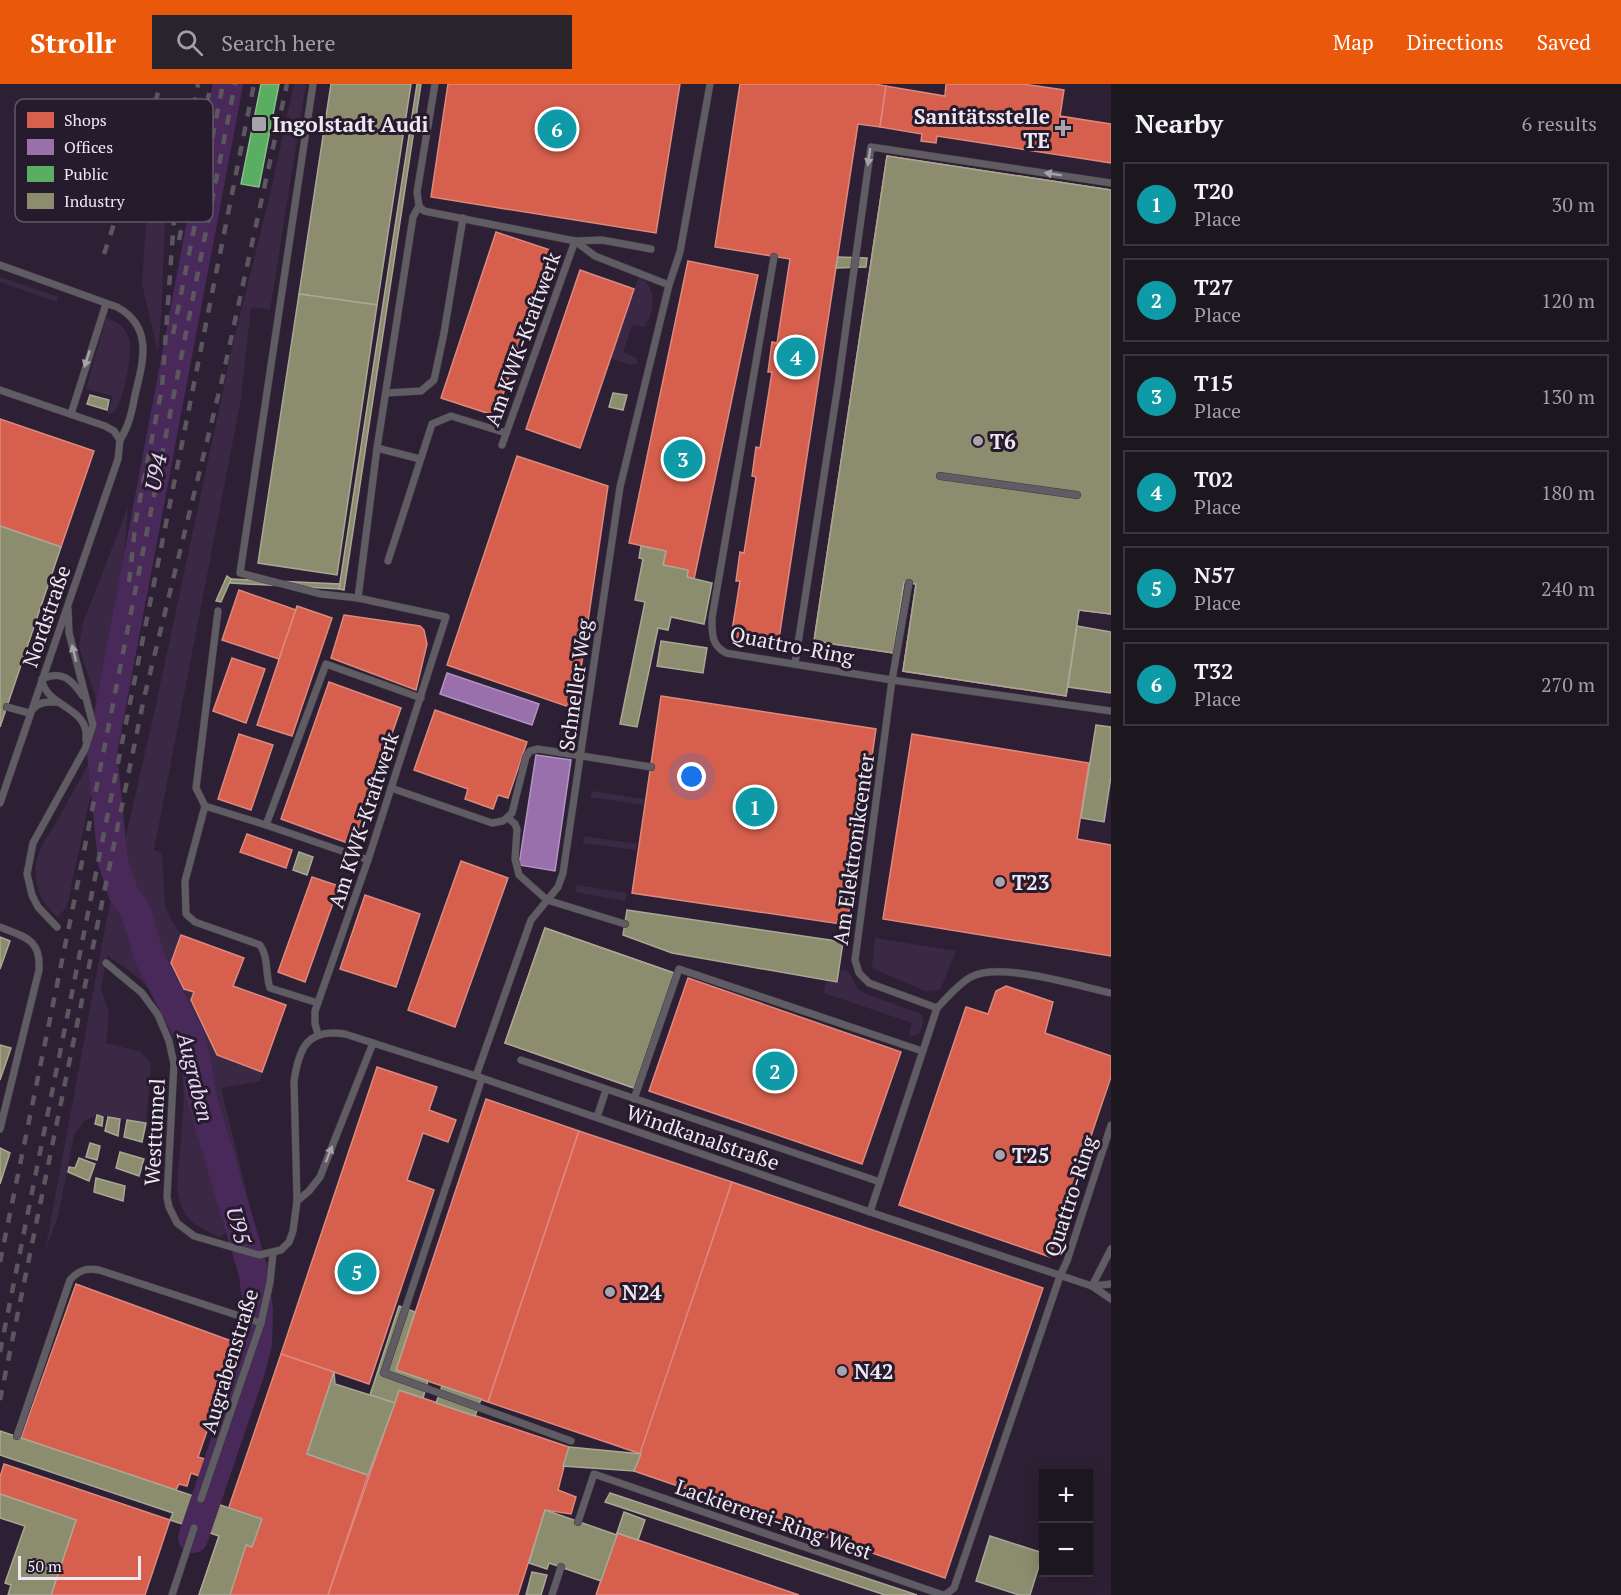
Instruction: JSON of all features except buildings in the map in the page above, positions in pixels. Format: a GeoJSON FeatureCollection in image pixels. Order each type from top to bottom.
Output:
{"type":"FeatureCollection","features":[{"type":"Feature","properties":{"kind":"lane"},"geometry":{"type":"LineString","coordinates":[[313,84],[240,573],[321,594],[358,598],[377,448],[413,217],[419,206],[417,192],[435,84]]}},
{"type":"Feature","properties":{"kind":"lane","name":"Schneller Weg"},"geometry":{"type":"LineString","coordinates":[[571,1441],[384,1373],[531,920],[558,887],[563,873],[620,487],[669,285],[680,252],[710,84]]}},
{"type":"Feature","properties":{"kind":"lane"},"geometry":{"type":"LineString","coordinates":[[795,663],[871,147],[1111,183]]}},
{"type":"Feature","properties":{"kind":"lane"},"geometry":{"type":"LineString","coordinates":[[419,206],[430,213],[575,241],[602,240],[651,249]]}},
{"type":"Feature","properties":{"kind":"lane"},"geometry":{"type":"LineString","coordinates":[[386,393],[421,391],[434,380],[463,218]]}},
{"type":"Feature","properties":{"kind":"lane","name":"Am KWK-Kraftwerk"},"geometry":{"type":"LineString","coordinates":[[502,445],[575,241],[594,256],[669,285]]}},
{"type":"Feature","properties":{"kind":"lane","name":"Quattro-Ring"},"geometry":{"type":"LineString","coordinates":[[774,257],[712,630],[717,647],[726,653],[892,680],[1111,711]]}},
{"type":"Feature","properties":{"kind":"lane","name":"Nordstraße"},"geometry":{"type":"LineString","coordinates":[[0,265],[126,312],[140,330],[144,352],[129,423],[120,440],[118,459],[0,803]]}},
{"type":"Feature","properties":{"kind":"lane"},"geometry":{"type":"LineString","coordinates":[[70,414],[106,304]]}},
{"type":"Feature","properties":{"kind":"lane"},"geometry":{"type":"LineString","coordinates":[[0,390],[105,426],[114,431],[120,440]]}},
{"type":"Feature","properties":{"kind":"lane"},"geometry":{"type":"LineString","coordinates":[[388,561],[432,424],[450,416],[506,433]]}},
{"type":"Feature","properties":{"kind":"lane"},"geometry":{"type":"LineString","coordinates":[[377,448],[420,459]]}},
{"type":"Feature","properties":{"kind":"lane"},"geometry":{"type":"LineString","coordinates":[[940,476],[1077,495]]}},
{"type":"Feature","properties":{"kind":"lane","name":"Am Elektronikcenter"},"geometry":{"type":"LineString","coordinates":[[909,583],[892,680],[855,960],[863,978],[869,983],[937,1008]]}},
{"type":"Feature","properties":{"kind":"lane","name":"Am KWK-Kraftwerk"},"geometry":{"type":"LineString","coordinates":[[318,1034],[315,1011],[368,860],[446,617],[358,598]]}},
{"type":"Feature","properties":{"kind":"lane"},"geometry":{"type":"LineString","coordinates":[[57,927],[38,907],[32,895],[27,874],[29,854],[37,835],[85,749],[93,725],[69,633],[68,605]]}},
{"type":"Feature","properties":{"kind":"lane"},"geometry":{"type":"LineString","coordinates":[[218,611],[196,788],[205,807],[185,882],[186,914],[195,922],[260,945],[265,952],[266,977],[270,988],[318,1003]]}},
{"type":"Feature","properties":{"kind":"lane"},"geometry":{"type":"LineString","coordinates":[[266,825],[326,664],[421,698]]}},
{"type":"Feature","properties":{"kind":"lane"},"geometry":{"type":"LineString","coordinates":[[85,749],[87,734],[84,724],[76,712],[48,695],[42,679],[52,674],[62,675],[76,686],[87,700]]}},
{"type":"Feature","properties":{"kind":"lane"},"geometry":{"type":"LineString","coordinates":[[1057,703],[1058,695]]}},
{"type":"Feature","properties":{"kind":"lane"},"geometry":{"type":"LineString","coordinates":[[7,707],[29,713],[37,705],[47,701],[60,702]]}},
{"type":"Feature","properties":{"kind":"lane"},"geometry":{"type":"LineString","coordinates":[[391,788],[492,823],[503,821],[512,813],[526,757],[530,751],[538,750],[651,766]]}},
{"type":"Feature","properties":{"kind":"lane"},"geometry":{"type":"LineString","coordinates":[[866,798],[875,800]]}},
{"type":"Feature","properties":{"kind":"lane"},"geometry":{"type":"LineString","coordinates":[[205,807],[368,860]]}},
{"type":"Feature","properties":{"kind":"lane"},"geometry":{"type":"LineString","coordinates":[[508,818],[517,829],[514,859],[519,875],[547,900],[625,924]]}},
{"type":"Feature","properties":{"kind":"lane"},"geometry":{"type":"LineString","coordinates":[[0,927],[25,937],[36,946],[40,957],[39,970],[0,1130]]}},
{"type":"Feature","properties":{"kind":"lane","name":"Westtunnel"},"geometry":{"type":"LineString","coordinates":[[106,963],[142,993],[158,1015],[169,1041],[174,1064],[166,1188],[169,1207],[177,1223],[194,1236],[248,1253],[259,1256],[273,1253]]}},
{"type":"Feature","properties":{"kind":"lane"},"geometry":{"type":"LineString","coordinates":[[634,1099],[679,969],[922,1052]]}},
{"type":"Feature","properties":{"kind":"lane"},"geometry":{"type":"LineString","coordinates":[[870,1212],[937,1008],[970,977],[989,971],[1022,974],[1111,993]]}},
{"type":"Feature","properties":{"kind":"lane","name":"Windkanalstraße"},"geometry":{"type":"LineString","coordinates":[[318,1034],[331,1032],[345,1034],[479,1077],[1092,1286]]}},
{"type":"Feature","properties":{"kind":"lane"},"geometry":{"type":"LineString","coordinates":[[273,1253],[281,1250],[289,1242],[293,1231],[297,1201],[294,1081],[302,1050],[318,1034]]}},
{"type":"Feature","properties":{"kind":"lane"},"geometry":{"type":"LineString","coordinates":[[297,1201],[320,1177],[374,1043]]}},
{"type":"Feature","properties":{"kind":"lane"},"geometry":{"type":"LineString","coordinates":[[521,1060],[880,1182]]}},
{"type":"Feature","properties":{"kind":"lane"},"geometry":{"type":"LineString","coordinates":[[597,1118],[606,1090]]}},
{"type":"Feature","properties":{"kind":"lane","name":"Quattro-Ring"},"geometry":{"type":"LineString","coordinates":[[944,1595],[954,1588],[1067,1261],[1111,1125]]}},
{"type":"Feature","properties":{"kind":"lane"},"geometry":{"type":"LineString","coordinates":[[1092,1286],[1111,1249]]}},
{"type":"Feature","properties":{"kind":"lane","name":"Augrabenstraße"},"geometry":{"type":"LineString","coordinates":[[201,1499],[261,1323],[270,1282],[273,1253]]}},
{"type":"Feature","properties":{"kind":"lane"},"geometry":{"type":"LineString","coordinates":[[17,1436],[70,1280],[77,1272],[88,1268],[99,1270],[261,1323]]}},
{"type":"Feature","properties":{"kind":"lane"},"geometry":{"type":"LineString","coordinates":[[1092,1286],[1111,1284]]}},
{"type":"Feature","properties":{"kind":"lane"},"geometry":{"type":"LineString","coordinates":[[1092,1286],[1111,1299]]}},
{"type":"Feature","properties":{"kind":"lane","name":"Lackiererei-Ring West"},"geometry":{"type":"LineString","coordinates":[[578,1522],[594,1474],[944,1595]]}},
{"type":"Feature","properties":{"kind":"lane"},"geometry":{"type":"LineString","coordinates":[[172,1595],[194,1528]]}},
{"type":"Feature","properties":{"kind":"lane"},"geometry":{"type":"LineString","coordinates":[[552,1595],[561,1567]]}},
{"type":"Feature","properties":{"kind":"shaded area"},"geometry":{"type":"Polygon","coordinates":[[[0,84],[1111,84],[1111,1595],[0,1595],[0,84]]]}},
{"type":"Feature","properties":{"kind":"shaded area"},"geometry":{"type":"Polygon","coordinates":[[[294,84],[306,84],[270,310],[251,307],[241,399],[154,850],[162,853],[165,906],[181,935],[171,963],[184,989],[194,992],[191,1000],[217,1055],[262,1072],[260,1081],[221,1088],[250,1207],[220,1238],[190,1220],[182,1208],[177,1188],[183,1086],[176,1037],[167,1014],[153,993],[137,977],[107,955],[101,989],[109,1012],[106,1043],[141,1052],[151,1064],[146,1123],[98,1115],[85,1120],[74,1135],[58,1217],[45,1251],[106,923],[155,709],[233,344],[270,195],[294,84]]]}},
{"type":"Feature","properties":{"kind":"shaded area"},"geometry":{"type":"Polygon","coordinates":[[[147,222],[165,222],[158,352],[142,284],[147,222]]]}},
{"type":"Feature","properties":{"kind":"shaded area"},"geometry":{"type":"Polygon","coordinates":[[[640,276],[646,281],[653,300],[645,327],[632,325],[623,352],[637,358],[637,364],[632,365],[610,358],[640,276]]]}},
{"type":"Feature","properties":{"kind":"shaded area"},"geometry":{"type":"Polygon","coordinates":[[[0,277],[58,297],[57,302],[0,282],[0,277]]]}},
{"type":"Feature","properties":{"kind":"shaded area"},"geometry":{"type":"Polygon","coordinates":[[[106,318],[123,328],[130,345],[129,363],[120,401],[115,410],[107,415],[113,396],[86,389],[106,318]]]}},
{"type":"Feature","properties":{"kind":"shaded area"},"geometry":{"type":"Polygon","coordinates":[[[128,507],[122,580],[121,630],[100,751],[67,906],[58,917],[47,906],[37,886],[36,863],[39,852],[96,751],[99,737],[98,710],[79,646],[83,623],[128,507]]]}},
{"type":"Feature","properties":{"kind":"shaded area"},"geometry":{"type":"Polygon","coordinates":[[[592,791],[644,799],[643,805],[590,797],[592,791]]]}},
{"type":"Feature","properties":{"kind":"shaded area"},"geometry":{"type":"Polygon","coordinates":[[[584,836],[637,844],[636,850],[583,843],[584,836]]]}},
{"type":"Feature","properties":{"kind":"shaded area"},"geometry":{"type":"Polygon","coordinates":[[[577,885],[627,893],[625,901],[575,892],[577,885]]]}},
{"type":"Feature","properties":{"kind":"shaded area"},"geometry":{"type":"Polygon","coordinates":[[[875,938],[956,951],[940,990],[925,991],[872,968],[875,938]]]}},
{"type":"Feature","properties":{"kind":"shaded area"},"geometry":{"type":"Polygon","coordinates":[[[841,970],[848,971],[858,989],[866,994],[919,1013],[924,1020],[920,1033],[909,1035],[912,1023],[824,993],[826,981],[838,983],[841,970]]]}},
{"type":"Feature","properties":{"kind":"waterway","name":"U94"},"geometry":{"type":"LineString","coordinates":[[213,164],[228,84]]}},
{"type":"Feature","properties":{"kind":"waterway","name":"U94"},"geometry":{"type":"LineString","coordinates":[[193,1538],[250,1371],[257,1343],[258,1311],[254,1274],[201,1095],[189,1035],[150,959],[135,909],[124,895],[113,862],[102,753],[202,222]]}},
{"type":"Feature","properties":{"kind":"waterway","name":"Augraben"},"geometry":{"type":"LineString","coordinates":[[141,929],[150,956],[192,1041],[203,1114],[240,1229]]}},
{"type":"Feature","properties":{"kind":"railway"},"geometry":{"type":"LineString","coordinates":[[156,99],[161,84]]}},
{"type":"Feature","properties":{"kind":"railway"},"geometry":{"type":"LineString","coordinates":[[195,99],[198,84]]}},
{"type":"Feature","properties":{"kind":"railway"},"geometry":{"type":"LineString","coordinates":[[208,99],[211,84]]}},
{"type":"Feature","properties":{"kind":"railway"},"geometry":{"type":"LineString","coordinates":[[213,134],[223,84]]}},
{"type":"Feature","properties":{"kind":"railway"},"geometry":{"type":"LineString","coordinates":[[213,196],[235,84]]}},
{"type":"Feature","properties":{"kind":"railway"},"geometry":{"type":"LineString","coordinates":[[0,1352],[254,84]]}},
{"type":"Feature","properties":{"kind":"railway"},"geometry":{"type":"LineString","coordinates":[[0,1400],[144,698],[222,380],[287,84]]}},
{"type":"Feature","properties":{"kind":"railway"},"geometry":{"type":"LineString","coordinates":[[104,254],[115,222]]}},
{"type":"Feature","properties":{"kind":"railway"},"geometry":{"type":"LineString","coordinates":[[129,582],[136,519],[162,388],[174,222]]}},
{"type":"Feature","properties":{"kind":"railway"},"geometry":{"type":"LineString","coordinates":[[179,240],[183,222]]}},
{"type":"Feature","properties":{"kind":"railway"},"geometry":{"type":"LineString","coordinates":[[173,334],[195,222]]}},
{"type":"Feature","properties":{"kind":"railway"},"geometry":{"type":"LineString","coordinates":[[0,1262],[73,907],[208,222]]}},
{"type":"Feature","properties":{"kind":"place","name":"Ingolstadt Audi"},"geometry":{"type":"Point","coordinates":[259,124]}},
{"type":"Feature","properties":{"kind":"place","name":"Sanitätsstelle TE"},"geometry":{"type":"Point","coordinates":[1063,128]}},
{"type":"Feature","properties":{"kind":"place","name":"T32"},"geometry":{"type":"Point","coordinates":[557,129]}},
{"type":"Feature","properties":{"kind":"place","name":"T02"},"geometry":{"type":"Point","coordinates":[796,357]}},
{"type":"Feature","properties":{"kind":"place","name":"T6"},"geometry":{"type":"Point","coordinates":[978,441]}},
{"type":"Feature","properties":{"kind":"place","name":"T15"},"geometry":{"type":"Point","coordinates":[683,459]}},
{"type":"Feature","properties":{"kind":"place","name":"T20"},"geometry":{"type":"Point","coordinates":[755,807]}},
{"type":"Feature","properties":{"kind":"place","name":"T23"},"geometry":{"type":"Point","coordinates":[1000,882]}},
{"type":"Feature","properties":{"kind":"place","name":"T27"},"geometry":{"type":"Point","coordinates":[775,1071]}},
{"type":"Feature","properties":{"kind":"place","name":"T25"},"geometry":{"type":"Point","coordinates":[1000,1155]}},
{"type":"Feature","properties":{"kind":"place","name":"N57"},"geometry":{"type":"Point","coordinates":[357,1272]}},
{"type":"Feature","properties":{"kind":"place","name":"N24"},"geometry":{"type":"Point","coordinates":[610,1292]}},
{"type":"Feature","properties":{"kind":"place","name":"N42"},"geometry":{"type":"Point","coordinates":[842,1371]}},
{"type":"Feature","properties":{"kind":"water label","name":"U95"},"geometry":{"type":"Point","coordinates":[239,1225]}}]}
